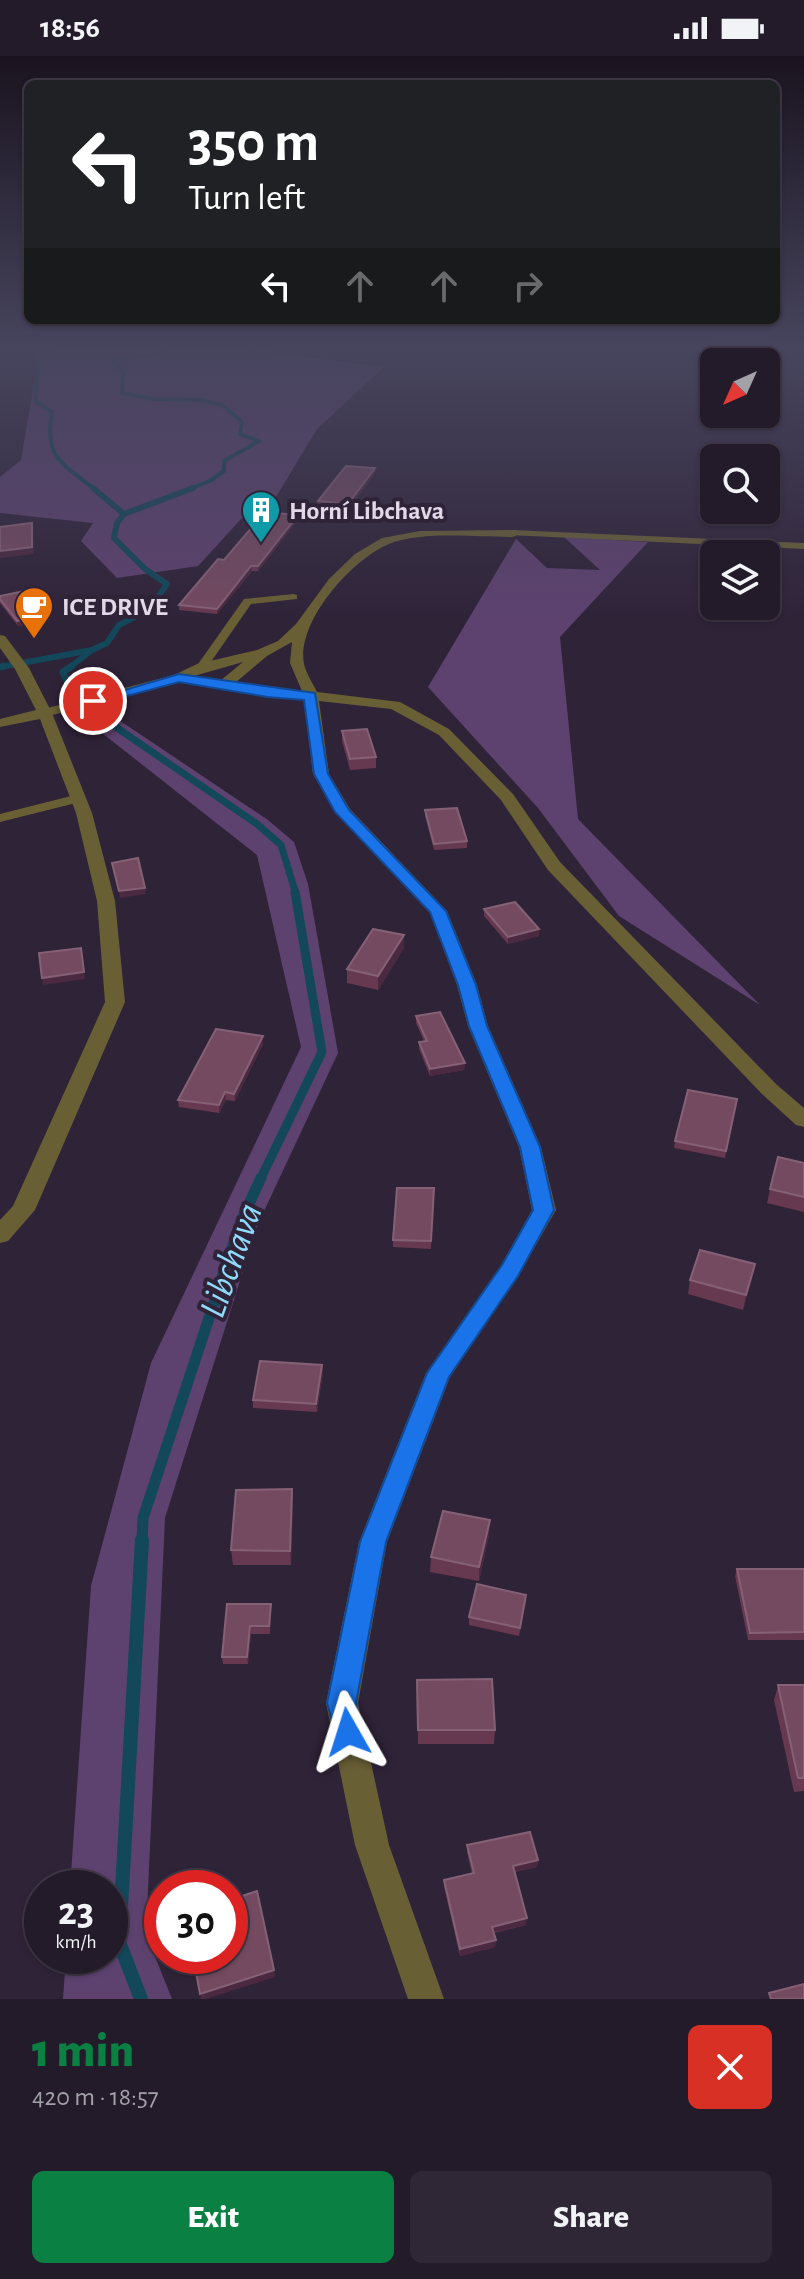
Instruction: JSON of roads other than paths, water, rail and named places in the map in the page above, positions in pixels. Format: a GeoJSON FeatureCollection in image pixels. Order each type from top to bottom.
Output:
{"type":"FeatureCollection","features":[{"type":"Feature","properties":{"kind":"street"},"geometry":{"type":"LineString","coordinates":[[0,723],[179,678],[202,667],[262,653],[283,644],[301,627],[333,582],[359,557],[386,541],[420,535],[512,533]]}},
{"type":"Feature","properties":{"kind":"street"},"geometry":{"type":"LineString","coordinates":[[301,627],[297,663],[311,696],[321,774],[343,812],[438,911],[467,985],[478,1026],[530,1147],[544,1210],[510,1270],[439,1373],[373,1542],[342,1703],[372,1845],[426,1999]]}},
{"type":"Feature","properties":{"kind":"street"},"geometry":{"type":"LineString","coordinates":[[0,639],[19,663],[45,713],[79,798],[106,901],[115,1002],[23,1210],[0,1235]]}},
{"type":"Feature","properties":{"kind":"street"},"geometry":{"type":"LineString","coordinates":[[225,684],[262,653]]}},
{"type":"Feature","properties":{"kind":"street"},"geometry":{"type":"LineString","coordinates":[[179,678],[268,693],[395,705],[444,732],[507,797],[554,866],[769,1089],[804,1120]]}},
{"type":"Feature","properties":{"kind":"lane"},"geometry":{"type":"LineString","coordinates":[[512,533],[804,546]]}},
{"type":"Feature","properties":{"kind":"lane"},"geometry":{"type":"LineString","coordinates":[[202,667],[248,601],[293,597]]}},
{"type":"Feature","properties":{"kind":"lane"},"geometry":{"type":"LineString","coordinates":[[0,818],[79,798]]}},
{"type":"Feature","properties":{"kind":"waterway"},"geometry":{"type":"LineString","coordinates":[[51,438],[58,458],[95,490]]}},
{"type":"Feature","properties":{"kind":"waterway"},"geometry":{"type":"LineString","coordinates":[[187,490],[210,481],[224,471],[224,461],[259,441],[250,438]]}},
{"type":"Feature","properties":{"kind":"waterway"},"geometry":{"type":"LineString","coordinates":[[93,488],[124,514]]}},
{"type":"Feature","properties":{"kind":"waterway"},"geometry":{"type":"LineString","coordinates":[[124,514],[193,488]]}},
{"type":"Feature","properties":{"kind":"waterway"},"geometry":{"type":"LineString","coordinates":[[92,650],[107,643],[119,625],[150,609],[167,584],[145,569],[114,538],[117,523],[124,514]]}},
{"type":"Feature","properties":{"kind":"waterway"},"geometry":{"type":"LineString","coordinates":[[4,666],[0,667],[92,650]]}},
{"type":"Feature","properties":{"kind":"waterway","name":"Libchava"},"geometry":{"type":"LineString","coordinates":[[69,668],[92,650]]}},
{"type":"Feature","properties":{"kind":"waterway","name":"Libchava"},"geometry":{"type":"LineString","coordinates":[[69,668],[63,672],[75,699],[257,824],[281,845],[296,894]]}},
{"type":"Feature","properties":{"kind":"waterway","name":"Libchava"},"geometry":{"type":"LineString","coordinates":[[260,1180],[322,1052],[295,892]]}},
{"type":"Feature","properties":{"kind":"waterway","name":"Libchava"},"geometry":{"type":"LineString","coordinates":[[142,1542],[143,1518],[241,1221],[261,1178]]}},
{"type":"Feature","properties":{"kind":"waterway","name":"Libchava"},"geometry":{"type":"LineString","coordinates":[[141,1999],[119,1942],[142,1540]]}},
{"type":"Feature","properties":{"kind":"place","name":"Horní Libchava"},"geometry":{"type":"Point","coordinates":[261,544]}},
{"type":"Feature","properties":{"kind":"place","name":"ICE DRIVE"},"geometry":{"type":"Point","coordinates":[34,640]}}]}
